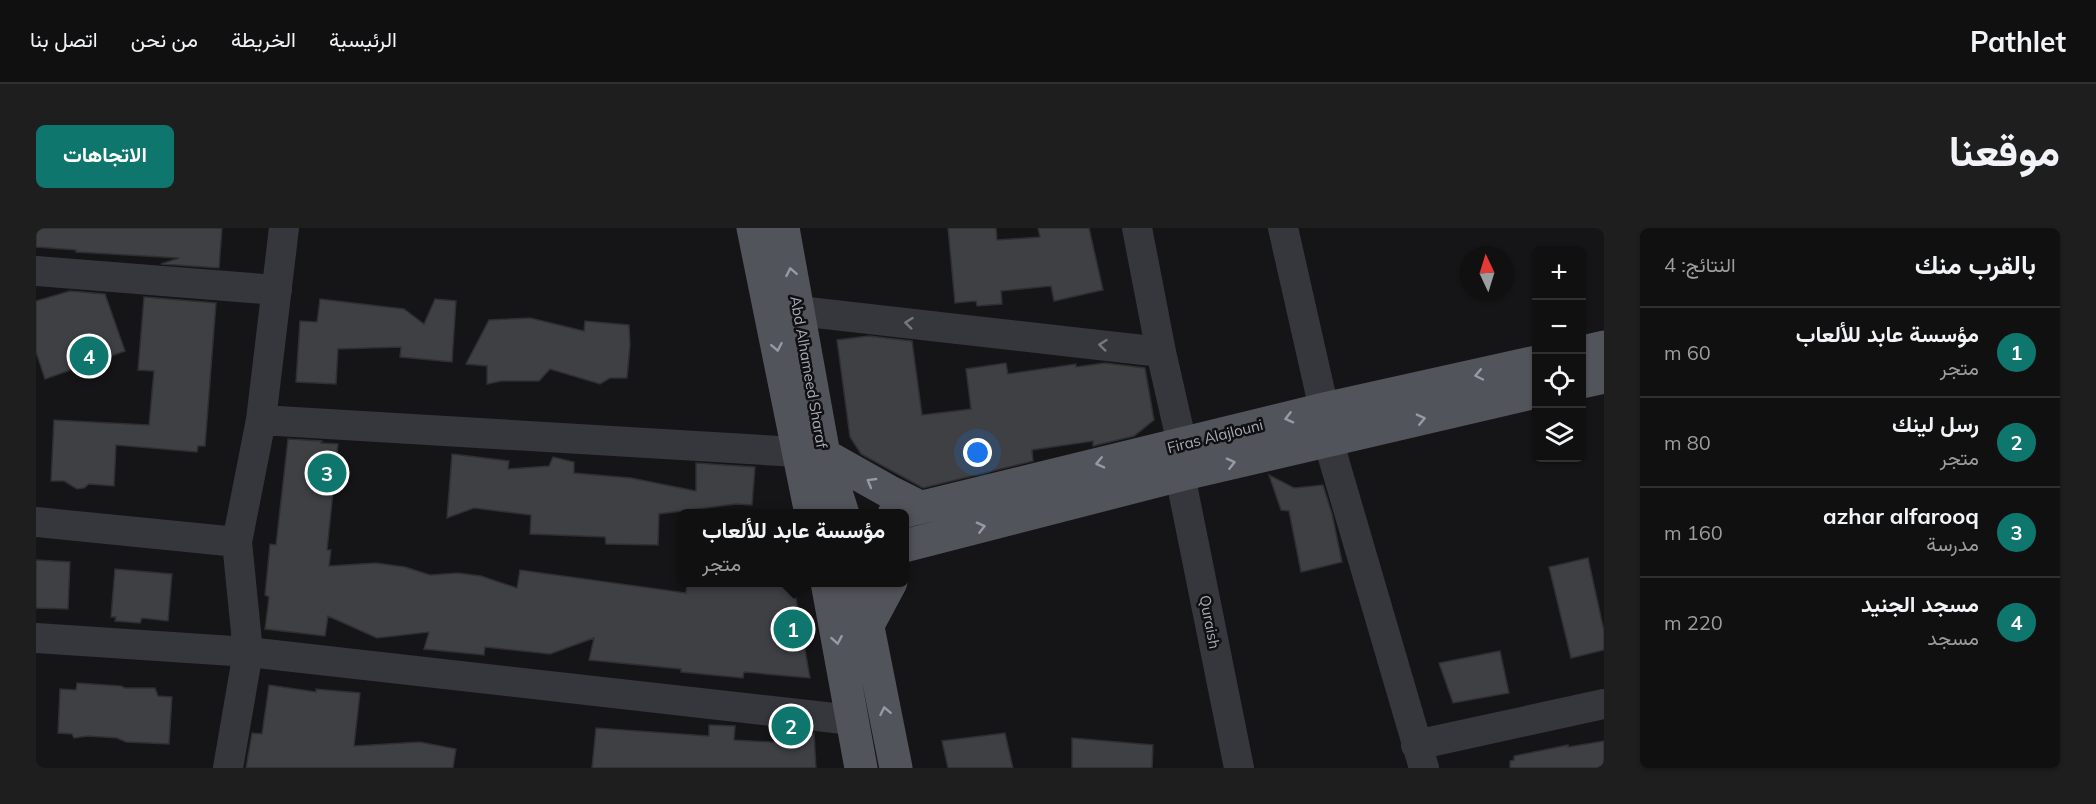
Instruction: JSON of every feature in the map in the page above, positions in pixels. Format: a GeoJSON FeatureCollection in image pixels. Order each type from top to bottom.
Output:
{"type":"FeatureCollection","features":[{"type":"Feature","properties":{"kind":"main road","name":"Abd Alhameed Sharaf"},"geometry":{"type":"LineString","coordinates":[[753,228],[811,454],[841,509]]}},
{"type":"Feature","properties":{"kind":"main road","name":"Abd Alhameed Sharaf"},"geometry":{"type":"LineString","coordinates":[[783,228],[799,311],[811,454],[811,509]]}},
{"type":"Feature","properties":{"kind":"main road"},"geometry":{"type":"LineString","coordinates":[[1586,351],[1604,347]]}},
{"type":"Feature","properties":{"kind":"main road","name":"Firas Alajlouni"},"geometry":{"type":"LineString","coordinates":[[909,509],[1181,460],[1326,425],[1532,363]]}},
{"type":"Feature","properties":{"kind":"main road"},"geometry":{"type":"LineString","coordinates":[[1586,381],[1604,377]]}},
{"type":"Feature","properties":{"kind":"main road","name":"Firas Alajlouni"},"geometry":{"type":"LineString","coordinates":[[1326,425],[1532,393]]}},
{"type":"Feature","properties":{"kind":"main road"},"geometry":{"type":"LineString","coordinates":[[811,454],[888,491],[905,509]]}},
{"type":"Feature","properties":{"kind":"main road","name":"Firas Alajlouni"},"geometry":{"type":"LineString","coordinates":[[909,545],[937,539],[1181,460]]}},
{"type":"Feature","properties":{"kind":"main road"},"geometry":{"type":"LineString","coordinates":[[909,565],[937,539]]}},
{"type":"Feature","properties":{"kind":"main road"},"geometry":{"type":"LineString","coordinates":[[828,587],[861,768]]}},
{"type":"Feature","properties":{"kind":"main road"},"geometry":{"type":"LineString","coordinates":[[860,587],[896,768]]}},
{"type":"Feature","properties":{"kind":"main road"},"geometry":{"type":"LineString","coordinates":[[868,626],[888,587]]}},
{"type":"Feature","properties":{"kind":"street"},"geometry":{"type":"LineString","coordinates":[[228,768],[248,652],[237,542],[261,420],[284,228]]}},
{"type":"Feature","properties":{"kind":"street","name":"Quraish"},"geometry":{"type":"LineString","coordinates":[[1137,228],[1239,768]]}},
{"type":"Feature","properties":{"kind":"street"},"geometry":{"type":"LineString","coordinates":[[1283,228],[1326,425],[1420,756],[1604,704]]}},
{"type":"Feature","properties":{"kind":"street"},"geometry":{"type":"LineString","coordinates":[[36,271],[277,290]]}},
{"type":"Feature","properties":{"kind":"street"},"geometry":{"type":"LineString","coordinates":[[799,311],[1161,352]]}},
{"type":"Feature","properties":{"kind":"street"},"geometry":{"type":"LineString","coordinates":[[261,420],[811,454]]}},
{"type":"Feature","properties":{"kind":"street"},"geometry":{"type":"LineString","coordinates":[[36,522],[237,542]]}},
{"type":"Feature","properties":{"kind":"street"},"geometry":{"type":"LineString","coordinates":[[36,638],[248,652],[852,720]]}},
{"type":"Feature","properties":{"kind":"building"},"geometry":{"type":"Polygon","coordinates":[[[36,228],[222,228],[219,268],[161,264],[179,258],[76,252],[76,250],[36,247],[36,228]]]}},
{"type":"Feature","properties":{"kind":"building"},"geometry":{"type":"Polygon","coordinates":[[[948,228],[996,228],[997,240],[1040,237],[1038,228],[1089,228],[1103,290],[1054,301],[1051,286],[1001,291],[1002,304],[977,306],[976,301],[955,303],[948,228]]]}},
{"type":"Feature","properties":{"kind":"building"},"geometry":{"type":"Polygon","coordinates":[[[70,291],[105,294],[125,351],[45,379],[36,352],[36,301],[70,291]]]}},
{"type":"Feature","properties":{"kind":"building"},"geometry":{"type":"Polygon","coordinates":[[[144,297],[216,303],[205,446],[198,446],[197,452],[116,445],[114,486],[89,484],[77,489],[64,481],[51,481],[54,420],[149,425],[154,371],[138,370],[144,297]]]}},
{"type":"Feature","properties":{"kind":"building"},"geometry":{"type":"Polygon","coordinates":[[[320,299],[404,309],[424,324],[435,299],[456,301],[452,362],[400,357],[401,347],[338,349],[336,384],[296,382],[300,321],[317,322],[320,299]]]}},
{"type":"Feature","properties":{"kind":"building"},"geometry":{"type":"Polygon","coordinates":[[[530,318],[584,331],[585,321],[629,325],[627,378],[610,378],[600,384],[550,369],[539,381],[501,381],[487,384],[487,366],[466,364],[489,320],[530,318]]]}},
{"type":"Feature","properties":{"kind":"building"},"geometry":{"type":"Polygon","coordinates":[[[869,336],[912,341],[922,415],[971,409],[966,369],[1006,363],[1008,374],[1076,364],[1076,367],[1105,363],[1145,368],[1154,420],[1134,436],[1093,446],[1093,441],[1032,450],[1033,461],[923,488],[861,454],[850,437],[837,340],[869,336]]]}},
{"type":"Feature","properties":{"kind":"building"},"geometry":{"type":"Polygon","coordinates":[[[288,439],[338,444],[327,550],[331,550],[329,566],[376,563],[405,567],[430,575],[458,573],[481,576],[517,588],[520,570],[686,593],[687,587],[794,587],[810,678],[744,672],[743,678],[589,660],[594,638],[550,654],[485,647],[484,655],[424,649],[429,632],[377,638],[328,616],[325,636],[265,629],[269,597],[265,595],[270,544],[276,545],[288,439]]]}},
{"type":"Feature","properties":{"kind":"building"},"geometry":{"type":"Polygon","coordinates":[[[452,454],[509,461],[508,469],[549,466],[553,457],[574,462],[574,473],[631,478],[696,491],[696,463],[755,467],[752,505],[736,504],[678,509],[678,512],[659,514],[658,545],[606,544],[605,537],[530,534],[531,515],[474,508],[447,518],[452,454]]]}},
{"type":"Feature","properties":{"kind":"building"},"geometry":{"type":"Polygon","coordinates":[[[1269,475],[1294,488],[1323,485],[1342,562],[1301,572],[1289,511],[1281,510],[1269,475]]]}},
{"type":"Feature","properties":{"kind":"building"},"geometry":{"type":"Polygon","coordinates":[[[1588,558],[1604,631],[1604,650],[1571,658],[1549,567],[1588,558]]]}},
{"type":"Feature","properties":{"kind":"building"},"geometry":{"type":"Polygon","coordinates":[[[36,560],[70,562],[68,609],[36,608],[36,560]]]}},
{"type":"Feature","properties":{"kind":"building"},"geometry":{"type":"Polygon","coordinates":[[[115,569],[172,574],[168,621],[142,618],[140,623],[115,621],[116,617],[111,617],[115,569]]]}},
{"type":"Feature","properties":{"kind":"building"},"geometry":{"type":"Polygon","coordinates":[[[1500,651],[1509,693],[1453,703],[1439,663],[1500,651]]]}},
{"type":"Feature","properties":{"kind":"building"},"geometry":{"type":"Polygon","coordinates":[[[77,683],[125,688],[155,688],[158,696],[172,697],[169,744],[126,742],[117,738],[88,736],[74,738],[72,734],[58,733],[60,689],[76,690],[77,683]]]}},
{"type":"Feature","properties":{"kind":"building"},"geometry":{"type":"Polygon","coordinates":[[[269,685],[316,692],[316,689],[360,693],[354,746],[420,742],[456,749],[453,768],[246,768],[252,733],[262,734],[269,685]]]}},
{"type":"Feature","properties":{"kind":"building"},"geometry":{"type":"Polygon","coordinates":[[[709,725],[735,726],[734,740],[789,743],[788,734],[814,733],[816,768],[592,768],[596,728],[709,736],[709,725]]]}},
{"type":"Feature","properties":{"kind":"building"},"geometry":{"type":"Polygon","coordinates":[[[1005,733],[1013,768],[948,768],[942,741],[1005,733]]]}},
{"type":"Feature","properties":{"kind":"building"},"geometry":{"type":"Polygon","coordinates":[[[1072,738],[1153,745],[1152,768],[1072,768],[1072,738]]]}},
{"type":"Feature","properties":{"kind":"building"},"geometry":{"type":"Polygon","coordinates":[[[1604,741],[1604,768],[1510,768],[1510,761],[1514,760],[1514,756],[1568,745],[1568,747],[1604,741]]]}},
{"type":"Feature","properties":{"kind":"place","name":"مسجد الجنيد"},"geometry":{"type":"Point","coordinates":[89,356]}},
{"type":"Feature","properties":{"kind":"place","name":"azhar alfarooq"},"geometry":{"type":"Point","coordinates":[327,473]}},
{"type":"Feature","properties":{"kind":"place","name":"مؤسسة عابد للألعاب"},"geometry":{"type":"Point","coordinates":[793,629]}},
{"type":"Feature","properties":{"kind":"place","name":"رسل لينك"},"geometry":{"type":"Point","coordinates":[791,726]}}]}
